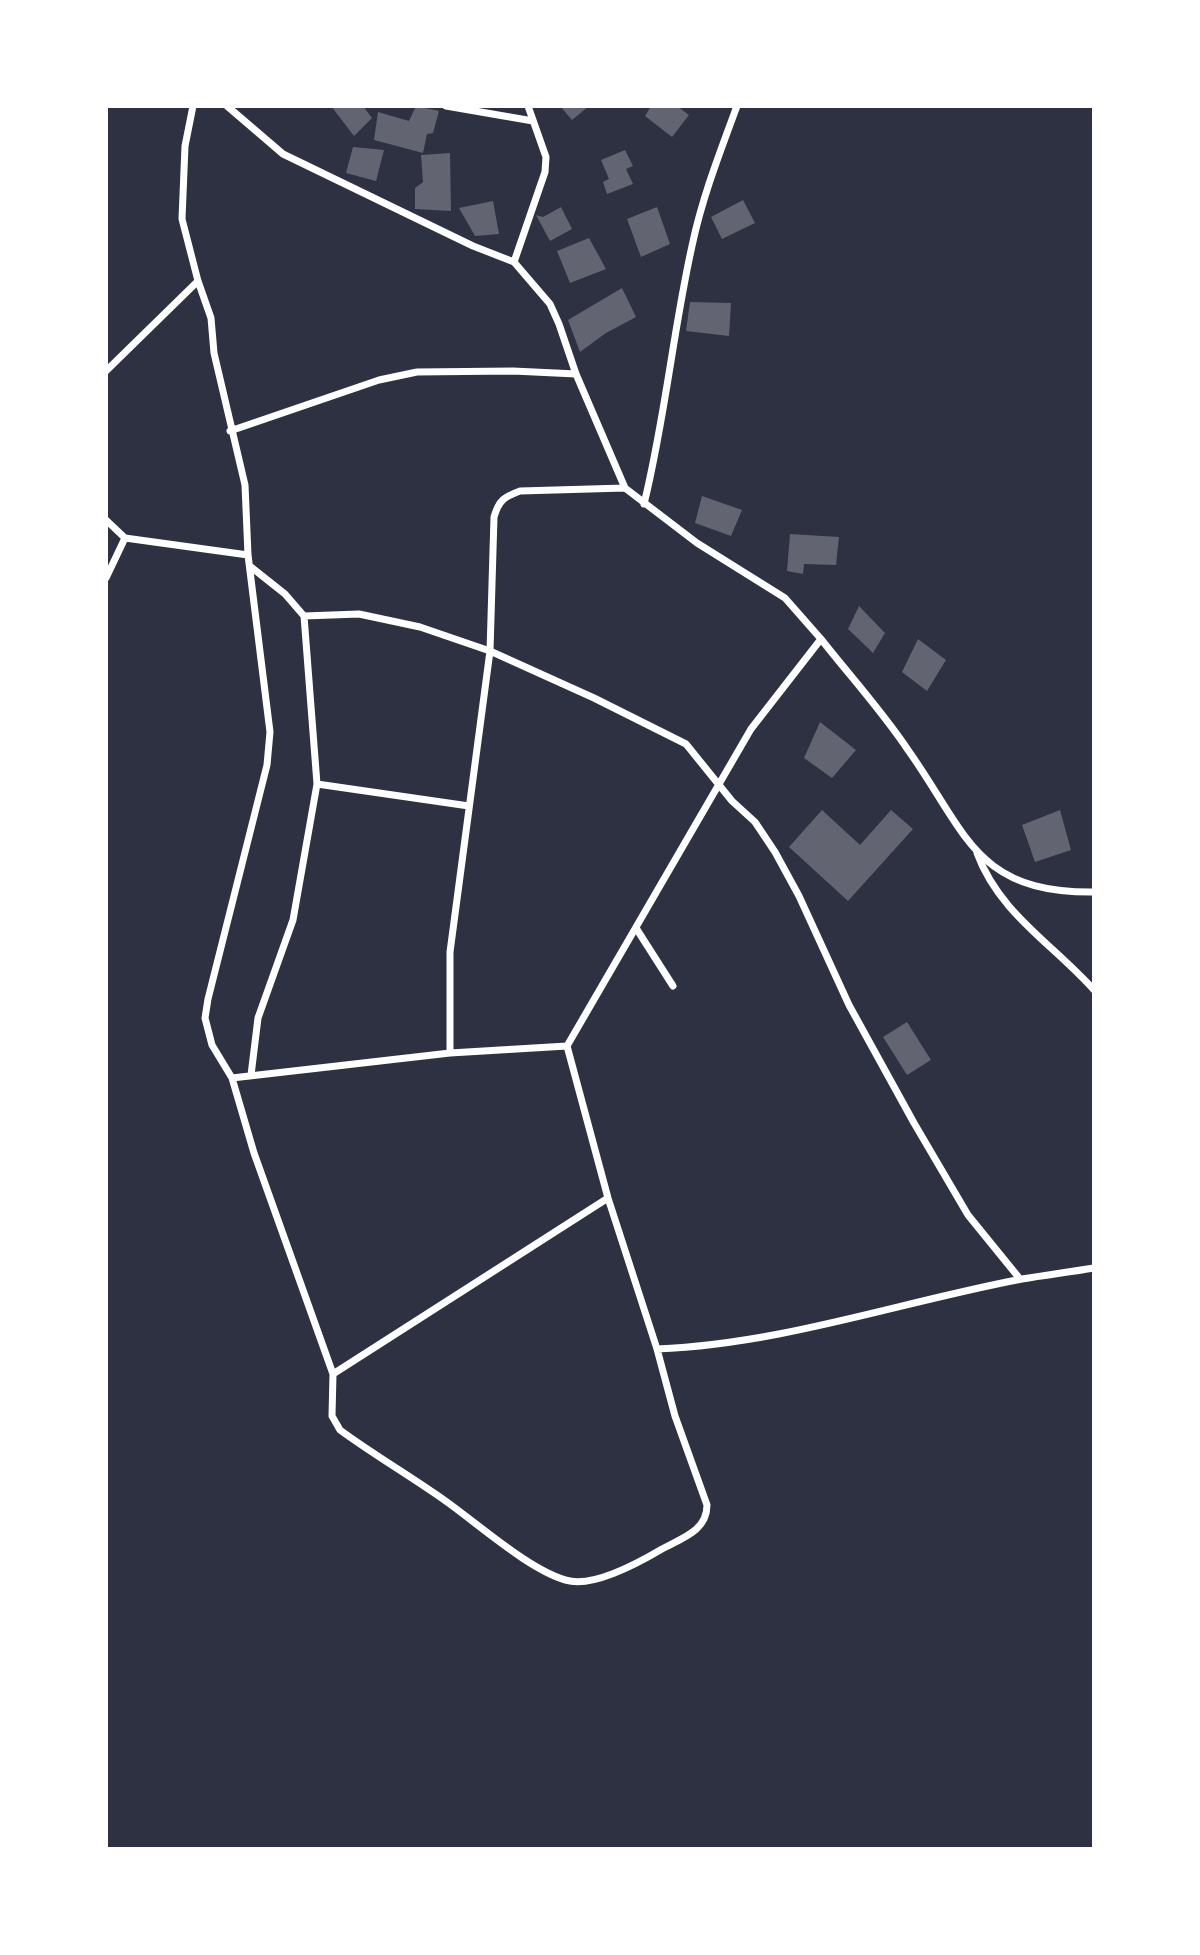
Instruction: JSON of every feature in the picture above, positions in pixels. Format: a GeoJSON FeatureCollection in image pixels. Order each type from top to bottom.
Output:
{"type":"FeatureCollection","features":[{"type":"Feature","properties":{"kind":"street"},"geometry":{"type":"LineString","coordinates":[[193,106],[185,146],[182,219],[211,318],[214,353],[245,485],[248,555],[270,717],[269,750],[205,1018],[212,1045],[232,1078],[259,1167],[333,1374],[332,1416],[340,1430],[446,1501],[499,1542],[569,1581],[585,1582],[655,1553],[696,1530],[707,1516],[704,1494],[671,1405],[657,1349],[608,1198],[567,1046],[751,729],[821,639]]}},
{"type":"Feature","properties":{"kind":"street"},"geometry":{"type":"LineString","coordinates":[[227,106],[283,154],[473,246],[514,262],[550,304],[625,488],[697,543],[785,598],[907,747],[963,836],[990,864],[1021,883],[1063,892],[1094,892]]}},
{"type":"Feature","properties":{"kind":"street"},"geometry":{"type":"LineString","coordinates":[[446,106],[533,121]]}},
{"type":"Feature","properties":{"kind":"street"},"geometry":{"type":"LineString","coordinates":[[514,262],[545,172],[546,157],[528,106]]}},
{"type":"Feature","properties":{"kind":"street"},"geometry":{"type":"LineString","coordinates":[[644,504],[672,365],[691,248],[737,106]]}},
{"type":"Feature","properties":{"kind":"street"},"geometry":{"type":"LineString","coordinates":[[106,359],[109,368],[198,281]]}},
{"type":"Feature","properties":{"kind":"street"},"geometry":{"type":"LineString","coordinates":[[230,431],[379,380],[417,372],[576,374]]}},
{"type":"Feature","properties":{"kind":"street"},"geometry":{"type":"LineString","coordinates":[[450,1053],[450,952],[490,651],[494,517],[499,502],[520,491],[625,488]]}},
{"type":"Feature","properties":{"kind":"street"},"geometry":{"type":"LineString","coordinates":[[106,520],[125,538],[248,555]]}},
{"type":"Feature","properties":{"kind":"street"},"geometry":{"type":"LineString","coordinates":[[106,578],[125,538]]}},
{"type":"Feature","properties":{"kind":"street"},"geometry":{"type":"LineString","coordinates":[[251,567],[285,594],[304,616],[317,784],[293,920],[258,1018],[251,1075]]}},
{"type":"Feature","properties":{"kind":"street"},"geometry":{"type":"LineString","coordinates":[[304,616],[359,614],[386,619],[490,651],[686,744],[744,814],[755,822],[775,852],[799,896],[849,1005],[914,1123],[968,1215],[1020,1279]]}},
{"type":"Feature","properties":{"kind":"street"},"geometry":{"type":"LineString","coordinates":[[317,784],[469,806]]}},
{"type":"Feature","properties":{"kind":"street"},"geometry":{"type":"LineString","coordinates":[[976,851],[984,872],[1009,908],[1094,990]]}},
{"type":"Feature","properties":{"kind":"street"},"geometry":{"type":"LineString","coordinates":[[636,928],[673,986]]}},
{"type":"Feature","properties":{"kind":"street"},"geometry":{"type":"LineString","coordinates":[[232,1078],[450,1053],[567,1046]]}},
{"type":"Feature","properties":{"kind":"street"},"geometry":{"type":"LineString","coordinates":[[333,1374],[608,1198]]}},
{"type":"Feature","properties":{"kind":"street"},"geometry":{"type":"LineString","coordinates":[[657,1349],[740,1341],[860,1318],[1020,1279],[1094,1268]]}},
{"type":"Feature","properties":{"kind":"building"},"geometry":{"type":"Polygon","coordinates":[[[331,106],[363,106],[372,118],[354,136],[331,106]]]}},
{"type":"Feature","properties":{"kind":"building"},"geometry":{"type":"Polygon","coordinates":[[[416,106],[439,111],[433,133],[427,134],[423,153],[374,140],[378,112],[409,121],[416,106]]]}},
{"type":"Feature","properties":{"kind":"building"},"geometry":{"type":"Polygon","coordinates":[[[560,106],[589,106],[572,120],[560,106]]]}},
{"type":"Feature","properties":{"kind":"building"},"geometry":{"type":"Polygon","coordinates":[[[651,106],[677,106],[689,115],[672,137],[645,116],[651,106]]]}},
{"type":"Feature","properties":{"kind":"building"},"geometry":{"type":"Polygon","coordinates":[[[353,147],[384,150],[376,181],[346,173],[353,147]]]}},
{"type":"Feature","properties":{"kind":"building"},"geometry":{"type":"Polygon","coordinates":[[[625,150],[633,166],[626,169],[633,184],[607,194],[603,182],[609,179],[601,160],[625,150]]]}},
{"type":"Feature","properties":{"kind":"building"},"geometry":{"type":"Polygon","coordinates":[[[450,153],[451,211],[415,209],[415,188],[423,182],[421,155],[450,153]]]}},
{"type":"Feature","properties":{"kind":"building"},"geometry":{"type":"Polygon","coordinates":[[[743,200],[755,223],[722,239],[711,217],[743,200]]]}},
{"type":"Feature","properties":{"kind":"building"},"geometry":{"type":"Polygon","coordinates":[[[493,201],[499,234],[475,236],[459,208],[493,201]]]}},
{"type":"Feature","properties":{"kind":"building"},"geometry":{"type":"Polygon","coordinates":[[[561,207],[572,229],[550,241],[536,215],[543,217],[561,207]]]}},
{"type":"Feature","properties":{"kind":"building"},"geometry":{"type":"Polygon","coordinates":[[[657,207],[670,244],[641,257],[627,219],[657,207]]]}},
{"type":"Feature","properties":{"kind":"building"},"geometry":{"type":"Polygon","coordinates":[[[589,238],[606,269],[570,283],[557,251],[589,238]]]}},
{"type":"Feature","properties":{"kind":"building"},"geometry":{"type":"Polygon","coordinates":[[[622,288],[636,317],[580,352],[568,320],[622,288]]]}},
{"type":"Feature","properties":{"kind":"building"},"geometry":{"type":"Polygon","coordinates":[[[690,302],[731,303],[729,336],[686,331],[690,302]]]}},
{"type":"Feature","properties":{"kind":"building"},"geometry":{"type":"Polygon","coordinates":[[[702,496],[742,510],[731,536],[695,523],[702,496]]]}},
{"type":"Feature","properties":{"kind":"building"},"geometry":{"type":"Polygon","coordinates":[[[790,534],[839,537],[836,565],[804,564],[803,574],[787,571],[790,534]]]}},
{"type":"Feature","properties":{"kind":"building"},"geometry":{"type":"Polygon","coordinates":[[[859,606],[885,633],[873,653],[848,629],[859,606]]]}},
{"type":"Feature","properties":{"kind":"building"},"geometry":{"type":"Polygon","coordinates":[[[918,639],[946,660],[927,691],[902,672],[918,639]]]}},
{"type":"Feature","properties":{"kind":"building"},"geometry":{"type":"Polygon","coordinates":[[[820,722],[856,750],[832,778],[804,758],[820,722]]]}},
{"type":"Feature","properties":{"kind":"building"},"geometry":{"type":"Polygon","coordinates":[[[822,810],[860,845],[891,810],[913,829],[848,901],[789,847],[822,810]]]}},
{"type":"Feature","properties":{"kind":"building"},"geometry":{"type":"Polygon","coordinates":[[[1060,810],[1071,850],[1035,862],[1022,825],[1060,810]]]}},
{"type":"Feature","properties":{"kind":"building"},"geometry":{"type":"Polygon","coordinates":[[[907,1022],[931,1060],[907,1075],[883,1037],[907,1022]]]}}]}
